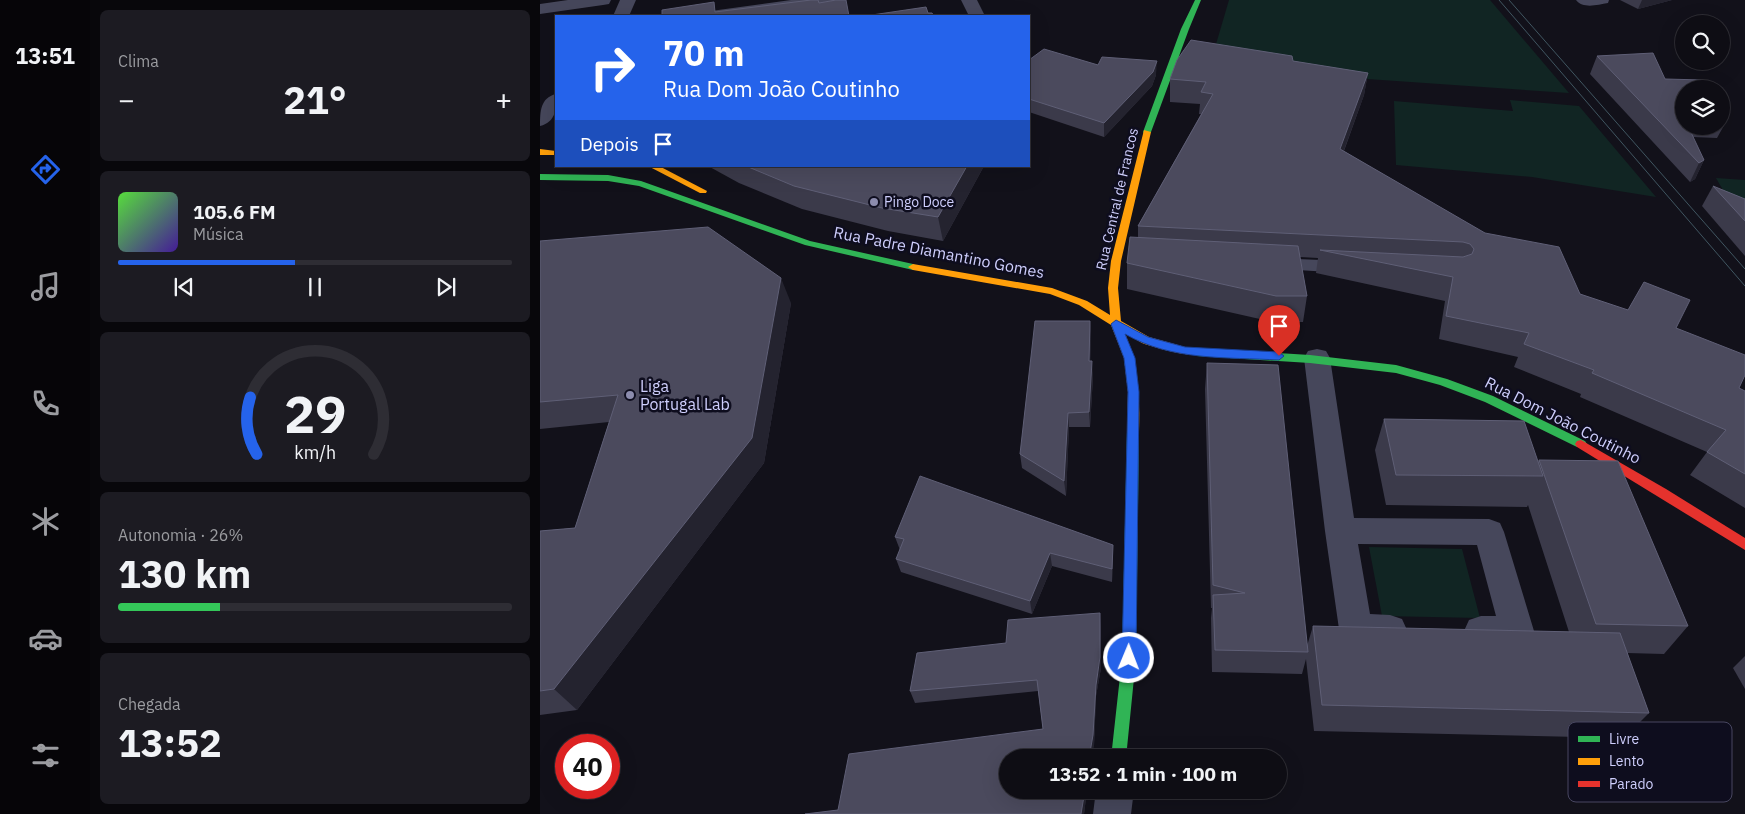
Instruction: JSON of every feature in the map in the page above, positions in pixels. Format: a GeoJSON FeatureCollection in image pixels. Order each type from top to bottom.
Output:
{"type":"FeatureCollection","features":[{"type":"Feature","properties":{"kind":"main road","name":"Rua Central de Francos"},"geometry":{"type":"LineString","coordinates":[[1119,749],[1129,658],[1134,392],[1129,358],[1116,324],[1113,288],[1118,256],[1145,137],[1184,29],[1198,0]]}},
{"type":"Feature","properties":{"kind":"main road"},"geometry":{"type":"LineString","coordinates":[[540,152],[555,153]]}},
{"type":"Feature","properties":{"kind":"main road","name":"Rua Padre Diamantino Gomes"},"geometry":{"type":"LineString","coordinates":[[654,167],[686,181],[706,193],[723,212]]}},
{"type":"Feature","properties":{"kind":"main road","name":"Rua Padre Diamantino Gomes"},"geometry":{"type":"LineString","coordinates":[[540,177],[608,178],[641,184],[799,240],[851,254],[924,269],[1012,282],[1052,291],[1083,303],[1116,324]]}},
{"type":"Feature","properties":{"kind":"main road","name":"Rua Dom João Coutinho"},"geometry":{"type":"LineString","coordinates":[[1116,324],[1145,340],[1185,351],[1317,358],[1394,368],[1471,392],[1536,421],[1645,480],[1745,545]]}},
{"type":"Feature","properties":{"kind":"street"},"geometry":{"type":"LineString","coordinates":[[540,9],[603,0]]}},
{"type":"Feature","properties":{"kind":"street"},"geometry":{"type":"LineString","coordinates":[[718,15],[827,0]]}},
{"type":"Feature","properties":{"kind":"street"},"geometry":{"type":"LineString","coordinates":[[969,0],[976,15]]}},
{"type":"Feature","properties":{"kind":"street"},"geometry":{"type":"LineString","coordinates":[[540,120],[555,101]]}},
{"type":"Feature","properties":{"kind":"street"},"geometry":{"type":"LineString","coordinates":[[1317,358],[1340,531],[1356,629],[1517,631],[1488,532],[1340,531]]}},
{"type":"Feature","properties":{"kind":"street"},"geometry":{"type":"LineString","coordinates":[[1112,814],[1113,799]]}},
{"type":"Feature","properties":{"kind":"lane"},"geometry":{"type":"LineString","coordinates":[[1582,0],[1586,2],[1603,0]]}},
{"type":"Feature","properties":{"kind":"lane"},"geometry":{"type":"LineString","coordinates":[[1118,256],[1138,257]]}},
{"type":"Feature","properties":{"kind":"lane"},"geometry":{"type":"LineString","coordinates":[[1257,263],[1366,268]]}},
{"type":"Feature","properties":{"kind":"green space"},"geometry":{"type":"Polygon","coordinates":[[[1229,0],[1490,0],[1569,93],[1209,68],[1229,0]]]}},
{"type":"Feature","properties":{"kind":"green space"},"geometry":{"type":"Polygon","coordinates":[[[1510,100],[1579,106],[1656,197],[1532,177],[1396,165],[1394,101],[1513,111],[1510,100]]]}},
{"type":"Feature","properties":{"kind":"green space"},"geometry":{"type":"Polygon","coordinates":[[[1716,178],[1745,180],[1745,216],[1735,211],[1716,178]]]}},
{"type":"Feature","properties":{"kind":"green space"},"geometry":{"type":"Polygon","coordinates":[[[1369,547],[1462,549],[1480,618],[1382,616],[1369,547]]]}},
{"type":"Feature","properties":{"kind":"building"},"geometry":{"type":"Polygon","coordinates":[[[811,0],[818,0],[819,3],[846,0],[849,15],[662,15],[662,10],[714,2],[715,12],[811,0]]]}},
{"type":"Feature","properties":{"kind":"building"},"geometry":{"type":"Polygon","coordinates":[[[926,7],[928,13],[933,15],[872,15],[926,7]]]}},
{"type":"Feature","properties":{"kind":"building"},"geometry":{"type":"Polygon","coordinates":[[[1191,40],[1292,56],[1293,61],[1368,73],[1340,149],[1485,233],[1559,247],[1580,294],[1628,310],[1644,282],[1690,300],[1676,328],[1745,355],[1745,375],[1739,388],[1745,391],[1745,474],[1707,452],[1726,430],[1592,373],[1594,370],[1524,344],[1529,333],[1446,316],[1453,277],[1320,250],[1463,257],[1472,254],[1474,249],[1470,244],[1463,242],[1138,226],[1213,94],[1201,92],[1206,82],[1170,79],[1177,60],[1191,40]]]}},
{"type":"Feature","properties":{"kind":"building"},"geometry":{"type":"Polygon","coordinates":[[[1044,49],[1098,65],[1102,57],[1157,61],[1153,72],[1104,123],[1030,99],[1030,59],[1044,49]]]}},
{"type":"Feature","properties":{"kind":"building"},"geometry":{"type":"Polygon","coordinates":[[[1653,53],[1665,79],[1703,80],[1675,80],[1675,135],[1692,135],[1704,160],[1699,163],[1597,56],[1653,53]]]}},
{"type":"Feature","properties":{"kind":"building"},"geometry":{"type":"Polygon","coordinates":[[[748,167],[966,167],[938,217],[882,208],[794,186],[748,167]]]}},
{"type":"Feature","properties":{"kind":"building"},"geometry":{"type":"Polygon","coordinates":[[[1713,186],[1745,199],[1745,221],[1713,186]]]}},
{"type":"Feature","properties":{"kind":"building"},"geometry":{"type":"Polygon","coordinates":[[[708,227],[781,278],[752,438],[554,689],[540,691],[540,531],[575,528],[618,395],[540,402],[540,241],[708,227]]]}},
{"type":"Feature","properties":{"kind":"building"},"geometry":{"type":"Polygon","coordinates":[[[1130,237],[1298,246],[1307,296],[1276,296],[1127,263],[1130,237]]]}},
{"type":"Feature","properties":{"kind":"building"},"geometry":{"type":"Polygon","coordinates":[[[1035,321],[1090,321],[1089,361],[1092,361],[1089,412],[1068,413],[1064,481],[1020,454],[1035,321]]]}},
{"type":"Feature","properties":{"kind":"building"},"geometry":{"type":"Polygon","coordinates":[[[1207,363],[1278,365],[1308,652],[1215,650],[1213,595],[1245,593],[1213,585],[1207,363]]]}},
{"type":"Feature","properties":{"kind":"building"},"geometry":{"type":"Polygon","coordinates":[[[1384,419],[1524,421],[1543,476],[1396,475],[1384,419]]]}},
{"type":"Feature","properties":{"kind":"building"},"geometry":{"type":"Polygon","coordinates":[[[1539,460],[1618,461],[1688,626],[1596,624],[1539,460]]]}},
{"type":"Feature","properties":{"kind":"building"},"geometry":{"type":"Polygon","coordinates":[[[920,476],[1113,545],[1112,569],[1050,553],[1030,601],[896,559],[904,539],[895,537],[920,476]]]}},
{"type":"Feature","properties":{"kind":"building"},"geometry":{"type":"Polygon","coordinates":[[[1100,613],[1100,657],[1091,749],[999,749],[999,799],[1084,799],[1081,814],[805,814],[838,810],[849,754],[1043,729],[1037,680],[910,691],[917,653],[1006,643],[1008,620],[1100,613]]]}},
{"type":"Feature","properties":{"kind":"building"},"geometry":{"type":"Polygon","coordinates":[[[1313,626],[1620,633],[1649,713],[1322,705],[1313,626]]]}},
{"type":"Feature","properties":{"kind":"tram line"},"geometry":{"type":"LineString","coordinates":[[1499,0],[1745,286]]}},
{"type":"Feature","properties":{"kind":"tram line"},"geometry":{"type":"LineString","coordinates":[[1509,0],[1745,269]]}},
{"type":"Feature","properties":{"kind":"traffic: fast"},"geometry":{"type":"LineString","coordinates":[[1147,132],[1185,29],[1198,0]]}},
{"type":"Feature","properties":{"kind":"traffic: fast"},"geometry":{"type":"LineString","coordinates":[[540,177],[608,178],[641,184],[808,243],[913,267]]}},
{"type":"Feature","properties":{"kind":"traffic: fast"},"geometry":{"type":"LineString","coordinates":[[1197,352],[1310,359],[1396,369],[1443,382],[1489,399],[1581,444]]}},
{"type":"Feature","properties":{"kind":"traffic: fast"},"geometry":{"type":"LineString","coordinates":[[1119,749],[1129,658],[1133,432]]}},
{"type":"Feature","properties":{"kind":"traffic: slow"},"geometry":{"type":"LineString","coordinates":[[1133,432],[1134,392],[1129,358],[1116,323],[1113,288],[1116,261],[1147,132]]}},
{"type":"Feature","properties":{"kind":"traffic: slow"},"geometry":{"type":"LineString","coordinates":[[540,152],[555,153]]}},
{"type":"Feature","properties":{"kind":"traffic: slow"},"geometry":{"type":"LineString","coordinates":[[654,167],[703,191]]}},
{"type":"Feature","properties":{"kind":"traffic: slow"},"geometry":{"type":"LineString","coordinates":[[913,267],[1052,291],[1083,303],[1145,340],[1185,351],[1197,352]]}},
{"type":"Feature","properties":{"kind":"traffic: jam"},"geometry":{"type":"LineString","coordinates":[[1581,444],[1662,492],[1745,545]]}},
{"type":"Feature","properties":{"kind":"place","name":"Pingo Doce"},"geometry":{"type":"Point","coordinates":[874,202]}},
{"type":"Feature","properties":{"kind":"place","name":"Liga Portugal Lab"},"geometry":{"type":"Point","coordinates":[630,395]}},
{"type":"Feature","properties":{"kind":"route"},"geometry":{"type":"LineString","coordinates":[[1129,658],[1134,392],[1129,358],[1116,324],[1145,340],[1185,351],[1279,356]]}}]}
